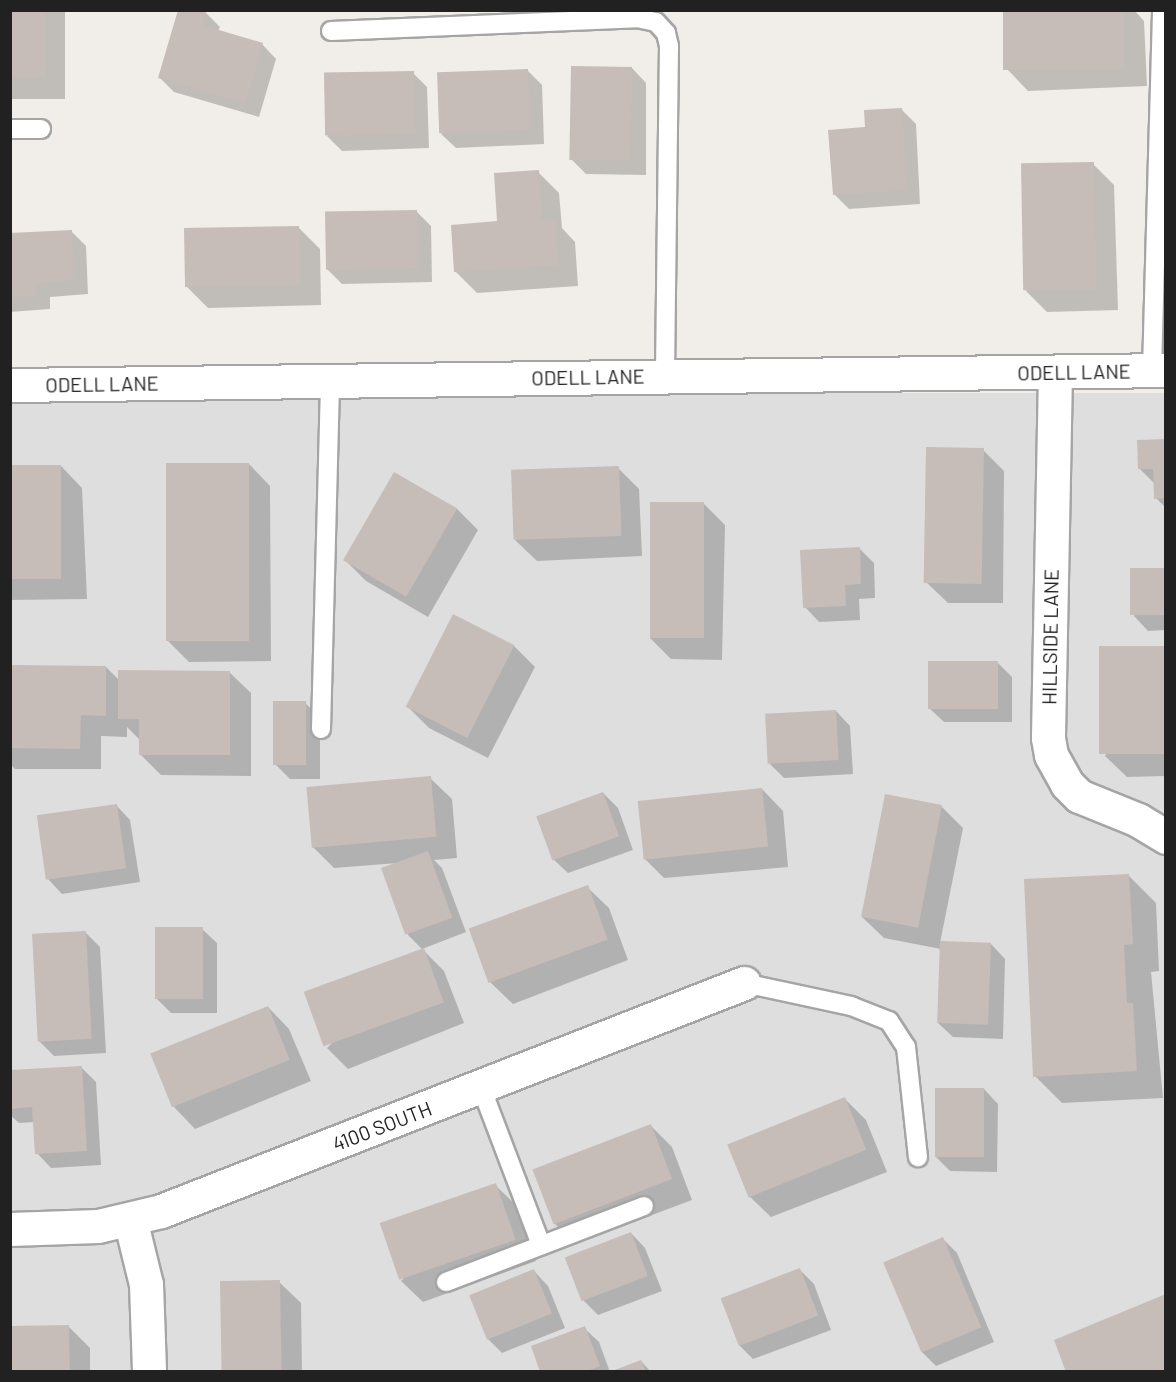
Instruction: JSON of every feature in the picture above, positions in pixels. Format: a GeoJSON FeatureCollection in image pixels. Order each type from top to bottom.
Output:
{"type":"FeatureCollection","features":[{"type":"Feature","properties":{"kind":"street","name":"ODELL LANE"},"geometry":{"type":"LineString","coordinates":[[10,385],[1159,371]]}},
{"type":"Feature","properties":{"kind":"street","name":"HILLSIDE LANE"},"geometry":{"type":"LineString","coordinates":[[1055,372],[1050,754],[1079,796],[1138,820],[1166,837]]}},
{"type":"Feature","properties":{"kind":"street","name":"4100 SOUTH"},"geometry":{"type":"LineString","coordinates":[[10,1229],[66,1229],[130,1219],[192,1200],[744,983]]}},
{"type":"Feature","properties":{"kind":"street"},"geometry":{"type":"LineString","coordinates":[[130,1219],[146,1284],[149,1371]]}},
{"type":"Feature","properties":{"kind":"lane"},"geometry":{"type":"LineString","coordinates":[[1159,371],[1162,10]]}},
{"type":"Feature","properties":{"kind":"lane"},"geometry":{"type":"LineString","coordinates":[[331,31],[637,18],[656,22],[666,33],[669,46],[665,376]]}},
{"type":"Feature","properties":{"kind":"lane"},"geometry":{"type":"LineString","coordinates":[[10,129],[41,129]]}},
{"type":"Feature","properties":{"kind":"lane"},"geometry":{"type":"LineString","coordinates":[[321,729],[330,381]]}},
{"type":"Feature","properties":{"kind":"lane"},"geometry":{"type":"LineString","coordinates":[[744,983],[851,1006],[889,1021],[906,1047],[918,1157]]}},
{"type":"Feature","properties":{"kind":"lane"},"geometry":{"type":"LineString","coordinates":[[481,1087],[541,1245]]}},
{"type":"Feature","properties":{"kind":"lane"},"geometry":{"type":"LineString","coordinates":[[446,1282],[644,1206]]}},
{"type":"Feature","properties":{"kind":"shaded area"},"geometry":{"type":"Polygon","coordinates":[[[10,393],[1165,393],[1165,1371],[10,1371],[10,393]]]}},
{"type":"Feature","properties":{"kind":"building"},"geometry":{"type":"Polygon","coordinates":[[[10,10],[45,10],[45,77],[10,77],[10,10]]]}},
{"type":"Feature","properties":{"kind":"building"},"geometry":{"type":"Polygon","coordinates":[[[178,10],[206,11],[202,25],[263,43],[245,104],[158,78],[178,10]]]}},
{"type":"Feature","properties":{"kind":"building"},"geometry":{"type":"Polygon","coordinates":[[[1003,10],[1124,10],[1124,70],[1003,70],[1003,10]]]}},
{"type":"Feature","properties":{"kind":"building"},"geometry":{"type":"Polygon","coordinates":[[[571,66],[632,67],[630,161],[569,160],[571,66]]]}},
{"type":"Feature","properties":{"kind":"building"},"geometry":{"type":"Polygon","coordinates":[[[528,69],[530,130],[439,133],[437,72],[528,69]]]}},
{"type":"Feature","properties":{"kind":"building"},"geometry":{"type":"Polygon","coordinates":[[[414,71],[415,134],[325,136],[324,73],[414,71]]]}},
{"type":"Feature","properties":{"kind":"building"},"geometry":{"type":"Polygon","coordinates":[[[902,108],[907,190],[833,195],[828,130],[865,127],[864,110],[902,108]]]}},
{"type":"Feature","properties":{"kind":"building"},"geometry":{"type":"Polygon","coordinates":[[[1094,162],[1096,289],[1023,290],[1021,163],[1094,162]]]}},
{"type":"Feature","properties":{"kind":"building"},"geometry":{"type":"Polygon","coordinates":[[[539,170],[542,220],[555,219],[558,265],[454,272],[451,225],[497,221],[494,173],[539,170]]]}},
{"type":"Feature","properties":{"kind":"building"},"geometry":{"type":"Polygon","coordinates":[[[417,210],[418,268],[326,270],[325,212],[417,210]]]}},
{"type":"Feature","properties":{"kind":"building"},"geometry":{"type":"Polygon","coordinates":[[[299,226],[300,285],[185,287],[184,228],[299,226]]]}},
{"type":"Feature","properties":{"kind":"building"},"geometry":{"type":"Polygon","coordinates":[[[72,230],[74,280],[36,283],[36,295],[10,297],[10,233],[72,230]]]}},
{"type":"Feature","properties":{"kind":"building"},"geometry":{"type":"Polygon","coordinates":[[[1166,439],[1166,498],[1154,499],[1153,469],[1138,469],[1137,440],[1166,439]]]}},
{"type":"Feature","properties":{"kind":"building"},"geometry":{"type":"Polygon","coordinates":[[[926,447],[984,448],[982,584],[924,583],[926,447]]]}},
{"type":"Feature","properties":{"kind":"building"},"geometry":{"type":"Polygon","coordinates":[[[166,463],[249,463],[249,641],[166,641],[166,463]]]}},
{"type":"Feature","properties":{"kind":"building"},"geometry":{"type":"Polygon","coordinates":[[[10,465],[61,465],[61,579],[10,579],[10,465]]]}},
{"type":"Feature","properties":{"kind":"building"},"geometry":{"type":"Polygon","coordinates":[[[619,466],[621,536],[514,540],[511,470],[619,466]]]}},
{"type":"Feature","properties":{"kind":"building"},"geometry":{"type":"Polygon","coordinates":[[[394,472],[457,508],[406,597],[343,560],[394,472]]]}},
{"type":"Feature","properties":{"kind":"building"},"geometry":{"type":"Polygon","coordinates":[[[650,502],[704,502],[704,638],[650,638],[650,502]]]}},
{"type":"Feature","properties":{"kind":"building"},"geometry":{"type":"Polygon","coordinates":[[[860,547],[861,584],[845,585],[846,606],[803,608],[800,550],[860,547]]]}},
{"type":"Feature","properties":{"kind":"building"},"geometry":{"type":"Polygon","coordinates":[[[1130,568],[1166,568],[1166,615],[1130,615],[1130,568]]]}},
{"type":"Feature","properties":{"kind":"building"},"geometry":{"type":"Polygon","coordinates":[[[453,614],[514,645],[467,738],[406,707],[453,614]]]}},
{"type":"Feature","properties":{"kind":"building"},"geometry":{"type":"Polygon","coordinates":[[[1099,646],[1166,646],[1166,754],[1099,754],[1099,646]]]}},
{"type":"Feature","properties":{"kind":"building"},"geometry":{"type":"Polygon","coordinates":[[[928,661],[998,661],[998,709],[928,709],[928,661]]]}},
{"type":"Feature","properties":{"kind":"building"},"geometry":{"type":"Polygon","coordinates":[[[10,665],[106,666],[106,716],[81,715],[80,749],[10,748],[10,665]]]}},
{"type":"Feature","properties":{"kind":"building"},"geometry":{"type":"Polygon","coordinates":[[[118,670],[230,671],[230,755],[139,755],[139,719],[118,719],[118,670]]]}},
{"type":"Feature","properties":{"kind":"building"},"geometry":{"type":"Polygon","coordinates":[[[273,701],[306,701],[306,765],[273,765],[273,701]]]}},
{"type":"Feature","properties":{"kind":"building"},"geometry":{"type":"Polygon","coordinates":[[[836,710],[839,760],[768,764],[765,714],[836,710]]]}},
{"type":"Feature","properties":{"kind":"building"},"geometry":{"type":"Polygon","coordinates":[[[431,776],[436,837],[312,848],[306,787],[431,776]]]}},
{"type":"Feature","properties":{"kind":"building"},"geometry":{"type":"Polygon","coordinates":[[[762,788],[768,847],[644,860],[638,801],[762,788]]]}},
{"type":"Feature","properties":{"kind":"building"},"geometry":{"type":"Polygon","coordinates":[[[603,792],[619,836],[552,860],[536,816],[603,792]]]}},
{"type":"Feature","properties":{"kind":"building"},"geometry":{"type":"Polygon","coordinates":[[[885,794],[942,805],[918,928],[861,917],[885,794]]]}},
{"type":"Feature","properties":{"kind":"building"},"geometry":{"type":"Polygon","coordinates":[[[117,804],[126,868],[46,880],[37,815],[117,804]]]}},
{"type":"Feature","properties":{"kind":"building"},"geometry":{"type":"Polygon","coordinates":[[[428,851],[452,918],[405,935],[381,868],[428,851]]]}},
{"type":"Feature","properties":{"kind":"building"},"geometry":{"type":"Polygon","coordinates":[[[1129,874],[1133,944],[1124,945],[1127,1003],[1133,1003],[1137,1071],[1033,1077],[1024,879],[1129,874]]]}},
{"type":"Feature","properties":{"kind":"building"},"geometry":{"type":"Polygon","coordinates":[[[588,885],[608,940],[488,983],[469,928],[588,885]]]}},
{"type":"Feature","properties":{"kind":"building"},"geometry":{"type":"Polygon","coordinates":[[[155,927],[203,927],[203,999],[155,999],[155,927]]]}},
{"type":"Feature","properties":{"kind":"building"},"geometry":{"type":"Polygon","coordinates":[[[86,931],[92,1039],[38,1042],[32,934],[86,931]]]}},
{"type":"Feature","properties":{"kind":"building"},"geometry":{"type":"Polygon","coordinates":[[[940,941],[991,943],[988,1025],[937,1023],[940,941]]]}},
{"type":"Feature","properties":{"kind":"building"},"geometry":{"type":"Polygon","coordinates":[[[424,948],[444,1003],[324,1046],[304,992],[424,948]]]}},
{"type":"Feature","properties":{"kind":"building"},"geometry":{"type":"Polygon","coordinates":[[[268,1006],[290,1060],[172,1107],[150,1054],[268,1006]]]}},
{"type":"Feature","properties":{"kind":"building"},"geometry":{"type":"Polygon","coordinates":[[[82,1066],[87,1151],[35,1154],[32,1107],[10,1109],[10,1070],[82,1066]]]}},
{"type":"Feature","properties":{"kind":"building"},"geometry":{"type":"Polygon","coordinates":[[[935,1088],[984,1088],[984,1157],[935,1157],[935,1088]]]}},
{"type":"Feature","properties":{"kind":"building"},"geometry":{"type":"Polygon","coordinates":[[[845,1097],[866,1150],[749,1197],[727,1145],[845,1097]]]}},
{"type":"Feature","properties":{"kind":"building"},"geometry":{"type":"Polygon","coordinates":[[[651,1124],[672,1179],[554,1225],[532,1170],[651,1124]]]}},
{"type":"Feature","properties":{"kind":"building"},"geometry":{"type":"Polygon","coordinates":[[[496,1183],[516,1240],[399,1280],[380,1223],[496,1183]]]}},
{"type":"Feature","properties":{"kind":"building"},"geometry":{"type":"Polygon","coordinates":[[[631,1232],[648,1276],[582,1301],[565,1257],[631,1232]]]}},
{"type":"Feature","properties":{"kind":"building"},"geometry":{"type":"Polygon","coordinates":[[[943,1237],[981,1327],[921,1353],[883,1262],[943,1237]]]}},
{"type":"Feature","properties":{"kind":"building"},"geometry":{"type":"Polygon","coordinates":[[[800,1268],[818,1316],[739,1346],[721,1298],[800,1268]]]}},
{"type":"Feature","properties":{"kind":"building"},"geometry":{"type":"Polygon","coordinates":[[[534,1269],[552,1314],[487,1340],[469,1295],[534,1269]]]}},
{"type":"Feature","properties":{"kind":"building"},"geometry":{"type":"Polygon","coordinates":[[[280,1280],[282,1372],[222,1372],[220,1281],[280,1280]]]}},
{"type":"Feature","properties":{"kind":"building"},"geometry":{"type":"Polygon","coordinates":[[[1166,1294],[1166,1372],[1066,1372],[1054,1340],[1166,1294]]]}},
{"type":"Feature","properties":{"kind":"building"},"geometry":{"type":"Polygon","coordinates":[[[69,1325],[70,1372],[11,1372],[10,1326],[69,1325]]]}},
{"type":"Feature","properties":{"kind":"building"},"geometry":{"type":"Polygon","coordinates":[[[585,1326],[600,1366],[585,1372],[540,1372],[531,1346],[585,1326]]]}},
{"type":"Feature","properties":{"kind":"building"},"geometry":{"type":"Polygon","coordinates":[[[641,1360],[646,1372],[612,1372],[612,1371],[641,1360]]]}}]}
